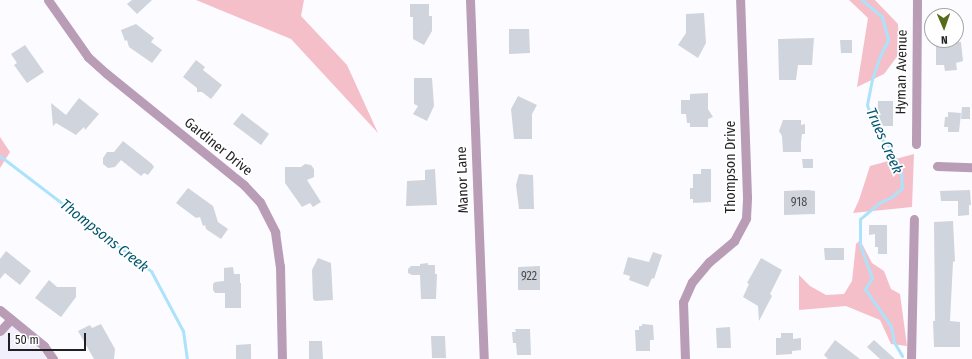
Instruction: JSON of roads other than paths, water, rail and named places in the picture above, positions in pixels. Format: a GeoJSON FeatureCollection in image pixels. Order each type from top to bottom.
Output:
{"type":"FeatureCollection","features":[{"type":"Feature","properties":{"kind":"street","name":"Gardiner Drive"},"geometry":{"type":"LineString","coordinates":[[48,0],[88,57],[244,185],[260,202],[275,232],[280,266],[282,359]]}},
{"type":"Feature","properties":{"kind":"street","name":"Manor Lane"},"geometry":{"type":"LineString","coordinates":[[470,0],[484,359]]}},
{"type":"Feature","properties":{"kind":"street","name":"Thompson Drive"},"geometry":{"type":"LineString","coordinates":[[685,359],[682,302],[692,282],[709,262],[734,241],[746,218],[747,197],[740,0]]}},
{"type":"Feature","properties":{"kind":"street","name":"Hyman Avenue"},"geometry":{"type":"LineString","coordinates":[[916,144],[917,0]]}},
{"type":"Feature","properties":{"kind":"street"},"geometry":{"type":"LineString","coordinates":[[937,166],[972,167]]}},
{"type":"Feature","properties":{"kind":"street"},"geometry":{"type":"LineString","coordinates":[[911,359],[914,219]]}},
{"type":"Feature","properties":{"kind":"street"},"geometry":{"type":"LineString","coordinates":[[0,310],[44,346],[53,359]]}},
{"type":"Feature","properties":{"kind":"street"},"geometry":{"type":"LineString","coordinates":[[0,331],[11,319]]}},
{"type":"Feature","properties":{"kind":"waterway","name":"Trues Creek"},"geometry":{"type":"LineString","coordinates":[[862,0],[882,17],[888,40],[880,56],[872,79],[867,105],[878,136],[890,147],[901,171],[902,188],[890,198],[879,203],[860,219],[860,245],[872,278],[865,289],[891,326],[894,342],[902,356]]}},
{"type":"Feature","properties":{"kind":"waterway","name":"Thompsons Creek"},"geometry":{"type":"LineString","coordinates":[[0,156],[151,271],[183,331],[187,359]]}}]}
